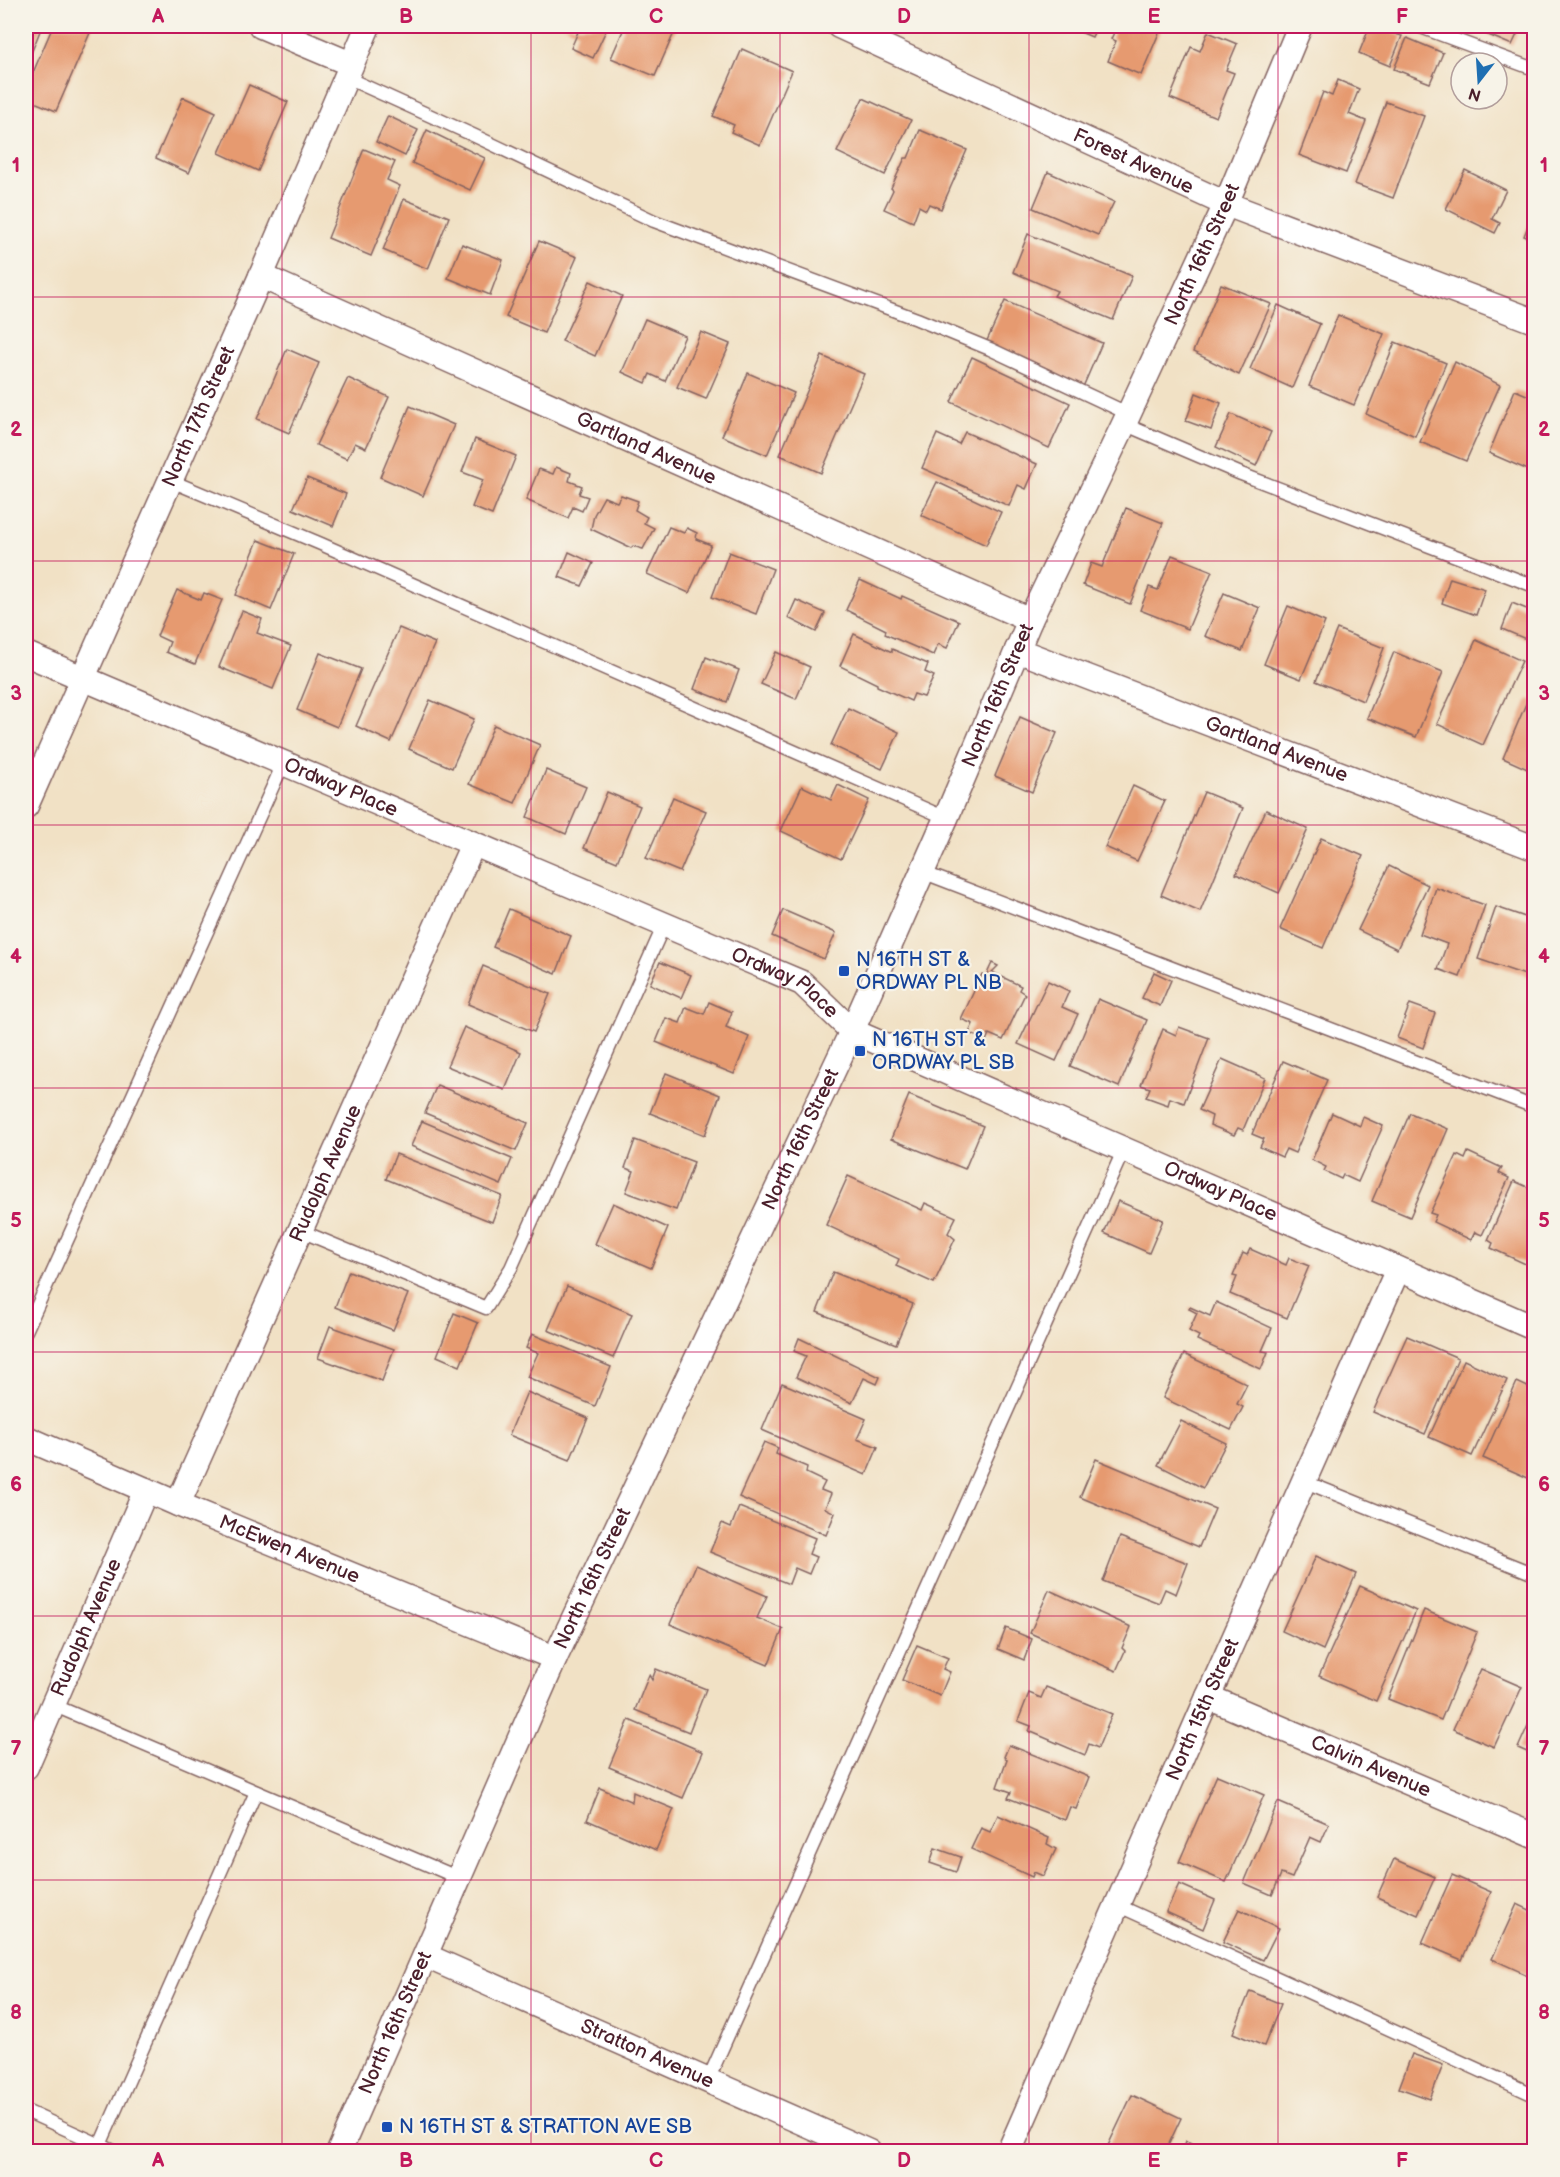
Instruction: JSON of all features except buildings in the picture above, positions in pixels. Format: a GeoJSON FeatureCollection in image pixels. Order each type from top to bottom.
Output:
{"type":"FeatureCollection","features":[{"type":"Feature","properties":{"kind":"street"},"geometry":{"type":"LineString","coordinates":[[261,26],[348,71]]}},
{"type":"Feature","properties":{"kind":"street","name":"North 17th Street"},"geometry":{"type":"LineString","coordinates":[[26,806],[261,276],[368,26]]}},
{"type":"Feature","properties":{"kind":"street","name":"Forest Avenue"},"geometry":{"type":"LineString","coordinates":[[839,26],[1226,204],[1534,321]]}},
{"type":"Feature","properties":{"kind":"street","name":"North 16th Street"},"geometry":{"type":"LineString","coordinates":[[339,2151],[555,1658],[852,1031],[1030,620],[1127,419],[1226,204],[1300,26]]}},
{"type":"Feature","properties":{"kind":"street","name":"Gartland Avenue"},"geometry":{"type":"LineString","coordinates":[[261,276],[1030,620]]}},
{"type":"Feature","properties":{"kind":"street","name":"Gartland Avenue"},"geometry":{"type":"LineString","coordinates":[[1017,650],[1534,848]]}},
{"type":"Feature","properties":{"kind":"street","name":"Ordway Place"},"geometry":{"type":"LineString","coordinates":[[26,654],[802,983],[852,1031],[1534,1328]]}},
{"type":"Feature","properties":{"kind":"street","name":"Rudolph Avenue"},"geometry":{"type":"LineString","coordinates":[[178,1504],[473,844]]}},
{"type":"Feature","properties":{"kind":"street","name":"North 15th Street"},"geometry":{"type":"LineString","coordinates":[[1009,2151],[1398,1269]]}},
{"type":"Feature","properties":{"kind":"street","name":"McEwen Avenue"},"geometry":{"type":"LineString","coordinates":[[26,1438],[178,1504],[555,1658]]}},
{"type":"Feature","properties":{"kind":"street","name":"Rudolph Avenue"},"geometry":{"type":"LineString","coordinates":[[26,1767],[146,1490]]}},
{"type":"Feature","properties":{"kind":"street","name":"Calvin Avenue"},"geometry":{"type":"LineString","coordinates":[[1208,1697],[1534,1836]]}},
{"type":"Feature","properties":{"kind":"street","name":"Stratton Avenue"},"geometry":{"type":"LineString","coordinates":[[426,1956],[869,2151]]}},
{"type":"Feature","properties":{"kind":"lane"},"geometry":{"type":"LineString","coordinates":[[1418,26],[1534,69]]}},
{"type":"Feature","properties":{"kind":"lane"},"geometry":{"type":"LineString","coordinates":[[348,71],[475,136],[654,221],[990,349],[1241,474],[1534,586]]}},
{"type":"Feature","properties":{"kind":"lane"},"geometry":{"type":"LineString","coordinates":[[169,480],[321,544],[946,818]]}},
{"type":"Feature","properties":{"kind":"lane"},"geometry":{"type":"LineString","coordinates":[[26,1331],[284,764]]}},
{"type":"Feature","properties":{"kind":"lane"},"geometry":{"type":"LineString","coordinates":[[922,872],[1534,1107]]}},
{"type":"Feature","properties":{"kind":"lane"},"geometry":{"type":"LineString","coordinates":[[301,1231],[486,1308],[511,1268],[664,925]]}},
{"type":"Feature","properties":{"kind":"lane"},"geometry":{"type":"LineString","coordinates":[[708,2080],[1124,1149]]}},
{"type":"Feature","properties":{"kind":"lane"},"geometry":{"type":"LineString","coordinates":[[1303,1481],[1534,1574]]}},
{"type":"Feature","properties":{"kind":"lane"},"geometry":{"type":"LineString","coordinates":[[52,1705],[459,1878]]}},
{"type":"Feature","properties":{"kind":"lane"},"geometry":{"type":"LineString","coordinates":[[100,2145],[256,1792]]}},
{"type":"Feature","properties":{"kind":"lane"},"geometry":{"type":"LineString","coordinates":[[1117,1905],[1534,2095]]}},
{"type":"Feature","properties":{"kind":"lane"},"geometry":{"type":"LineString","coordinates":[[26,2111],[116,2151]]}},
{"type":"Feature","properties":{"kind":"place","name":"N 16TH ST & ORDWAY PL NB"},"geometry":{"type":"Point","coordinates":[844,971]}},
{"type":"Feature","properties":{"kind":"place","name":"N 16TH ST & ORDWAY PL SB"},"geometry":{"type":"Point","coordinates":[860,1051]}},
{"type":"Feature","properties":{"kind":"place","name":"N 16TH ST & STRATTON AVE SB"},"geometry":{"type":"Point","coordinates":[387,2127]}}]}
